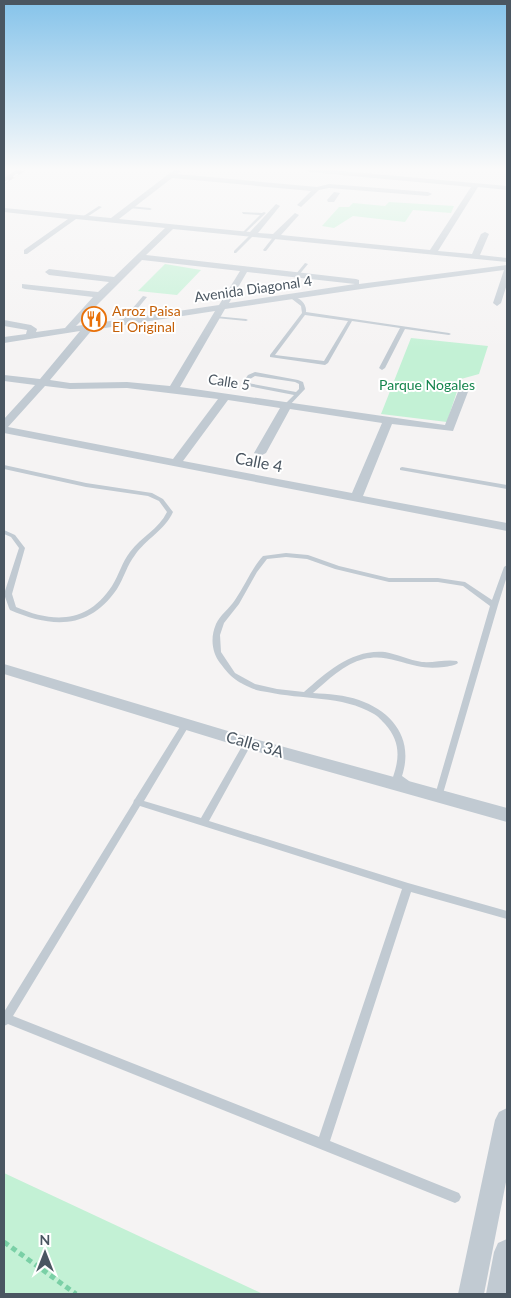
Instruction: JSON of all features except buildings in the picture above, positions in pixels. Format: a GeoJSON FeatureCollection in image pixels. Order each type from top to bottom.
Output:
{"type":"FeatureCollection","features":[{"type":"Feature","properties":{"kind":"street"},"geometry":{"type":"LineString","coordinates":[[27,252],[59,231]]}},
{"type":"Feature","properties":{"kind":"street"},"geometry":{"type":"LineString","coordinates":[[67,331],[100,295],[166,231]]}},
{"type":"Feature","properties":{"kind":"street"},"geometry":{"type":"LineString","coordinates":[[212,231],[506,261]]}},
{"type":"Feature","properties":{"kind":"street"},"geometry":{"type":"LineString","coordinates":[[252,235],[256,231]]}},
{"type":"Feature","properties":{"kind":"street"},"geometry":{"type":"LineString","coordinates":[[275,237],[281,231]]}},
{"type":"Feature","properties":{"kind":"street"},"geometry":{"type":"LineString","coordinates":[[432,253],[447,231]]}},
{"type":"Feature","properties":{"kind":"street"},"geometry":{"type":"LineString","coordinates":[[475,257],[485,234]]}},
{"type":"Feature","properties":{"kind":"street"},"geometry":{"type":"LineString","coordinates":[[139,257],[375,284]]}},
{"type":"Feature","properties":{"kind":"street","name":"Avenida Diagonal 4"},"geometry":{"type":"LineString","coordinates":[[4,340],[294,298],[375,284],[495,268],[506,261]]}},
{"type":"Feature","properties":{"kind":"street"},"geometry":{"type":"LineString","coordinates":[[172,389],[245,269]]}},
{"type":"Feature","properties":{"kind":"street"},"geometry":{"type":"LineString","coordinates":[[497,303],[504,294],[507,271]]}},
{"type":"Feature","properties":{"kind":"street"},"geometry":{"type":"LineString","coordinates":[[50,272],[116,280]]}},
{"type":"Feature","properties":{"kind":"street"},"geometry":{"type":"LineString","coordinates":[[25,286],[100,295]]}},
{"type":"Feature","properties":{"kind":"street"},"geometry":{"type":"LineString","coordinates":[[4,323],[28,326],[32,329],[30,336]]}},
{"type":"Feature","properties":{"kind":"street"},"geometry":{"type":"LineString","coordinates":[[4,426],[88,328]]}},
{"type":"Feature","properties":{"kind":"street","name":"Calle 5"},"geometry":{"type":"LineString","coordinates":[[4,378],[42,383],[93,386],[127,385],[172,389],[449,429],[466,384]]}},
{"type":"Feature","properties":{"kind":"street"},"geometry":{"type":"LineString","coordinates":[[176,463],[225,397]]}},
{"type":"Feature","properties":{"kind":"street"},"geometry":{"type":"LineString","coordinates":[[260,453],[286,406]]}},
{"type":"Feature","properties":{"kind":"street"},"geometry":{"type":"LineString","coordinates":[[356,498],[388,421]]}},
{"type":"Feature","properties":{"kind":"street","name":"Calle 4"},"geometry":{"type":"LineString","coordinates":[[4,430],[507,527]]}},
{"type":"Feature","properties":{"kind":"street","name":"Calle 3A"},"geometry":{"type":"LineString","coordinates":[[4,669],[248,743],[507,815]]}},
{"type":"Feature","properties":{"kind":"street"},"geometry":{"type":"LineString","coordinates":[[471,1294],[507,1120]]}},
{"type":"Feature","properties":{"kind":"street"},"geometry":{"type":"LineString","coordinates":[[499,1294],[507,1252]]}},
{"type":"Feature","properties":{"kind":"lane"},"geometry":{"type":"LineString","coordinates":[[243,234],[246,231]]}},
{"type":"Feature","properties":{"kind":"lane"},"geometry":{"type":"LineString","coordinates":[[235,252],[252,235]]}},
{"type":"Feature","properties":{"kind":"lane"},"geometry":{"type":"LineString","coordinates":[[265,250],[275,237]]}},
{"type":"Feature","properties":{"kind":"lane"},"geometry":{"type":"LineString","coordinates":[[297,275],[306,264]]}},
{"type":"Feature","properties":{"kind":"lane"},"geometry":{"type":"LineString","coordinates":[[123,323],[145,298]]}},
{"type":"Feature","properties":{"kind":"lane"},"geometry":{"type":"LineString","coordinates":[[294,298],[302,302],[305,309],[304,313],[272,356],[325,364],[350,320]]}},
{"type":"Feature","properties":{"kind":"lane"},"geometry":{"type":"LineString","coordinates":[[304,313],[449,334]]}},
{"type":"Feature","properties":{"kind":"lane"},"geometry":{"type":"LineString","coordinates":[[216,317],[246,320]]}},
{"type":"Feature","properties":{"kind":"lane"},"geometry":{"type":"LineString","coordinates":[[382,368],[403,328]]}},
{"type":"Feature","properties":{"kind":"lane"},"geometry":{"type":"LineString","coordinates":[[286,406],[298,394],[302,389],[301,383],[296,380],[255,374],[250,375],[245,382],[245,384],[298,394]]}},
{"type":"Feature","properties":{"kind":"lane"},"geometry":{"type":"LineString","coordinates":[[4,467],[86,486],[150,494],[161,500],[170,512],[166,520],[134,550],[120,573],[115,587],[98,606],[76,618],[51,622],[30,617],[13,608],[8,594],[22,548],[13,536],[4,532]]}},
{"type":"Feature","properties":{"kind":"lane"},"geometry":{"type":"LineString","coordinates":[[402,469],[507,487]]}},
{"type":"Feature","properties":{"kind":"lane"},"geometry":{"type":"LineString","coordinates":[[417,789],[397,778],[401,768],[402,753],[399,737],[390,722],[375,710],[354,702],[306,694],[264,690],[240,680],[224,667],[216,648],[220,622],[239,599],[256,566],[264,558],[286,555],[308,558],[360,574],[389,580],[438,580],[465,584],[494,605]]}},
{"type":"Feature","properties":{"kind":"lane"},"geometry":{"type":"LineString","coordinates":[[439,795],[494,605],[507,567]]}},
{"type":"Feature","properties":{"kind":"lane"},"geometry":{"type":"LineString","coordinates":[[306,694],[336,669],[349,661],[366,656],[385,655],[422,665],[454,663]]}},
{"type":"Feature","properties":{"kind":"lane"},"geometry":{"type":"LineString","coordinates":[[186,724],[5,1020],[455,1196]]}},
{"type":"Feature","properties":{"kind":"lane"},"geometry":{"type":"LineString","coordinates":[[203,822],[248,743]]}},
{"type":"Feature","properties":{"kind":"lane"},"geometry":{"type":"LineString","coordinates":[[137,802],[408,887],[507,915]]}},
{"type":"Feature","properties":{"kind":"lane"},"geometry":{"type":"LineString","coordinates":[[323,1144],[408,887]]}},
{"type":"Feature","properties":{"kind":"path"},"geometry":{"type":"LineString","coordinates":[[4,1242],[76,1294]]}},
{"type":"Feature","properties":{"kind":"green space"},"geometry":{"type":"Polygon","coordinates":[[[165,264],[201,270],[177,295],[138,291],[165,264]]]}},
{"type":"Feature","properties":{"kind":"green space","name":"Parque Nogales"},"geometry":{"type":"Polygon","coordinates":[[[411,338],[488,346],[479,374],[461,379],[447,422],[381,414],[411,338]]]}},
{"type":"Feature","properties":{"kind":"green space"},"geometry":{"type":"Polygon","coordinates":[[[4,1173],[263,1294],[4,1294],[4,1173]]]}},
{"type":"Feature","properties":{"kind":"place","name":"Arroz Paisa El Original"},"geometry":{"type":"Point","coordinates":[94,319]}}]}
